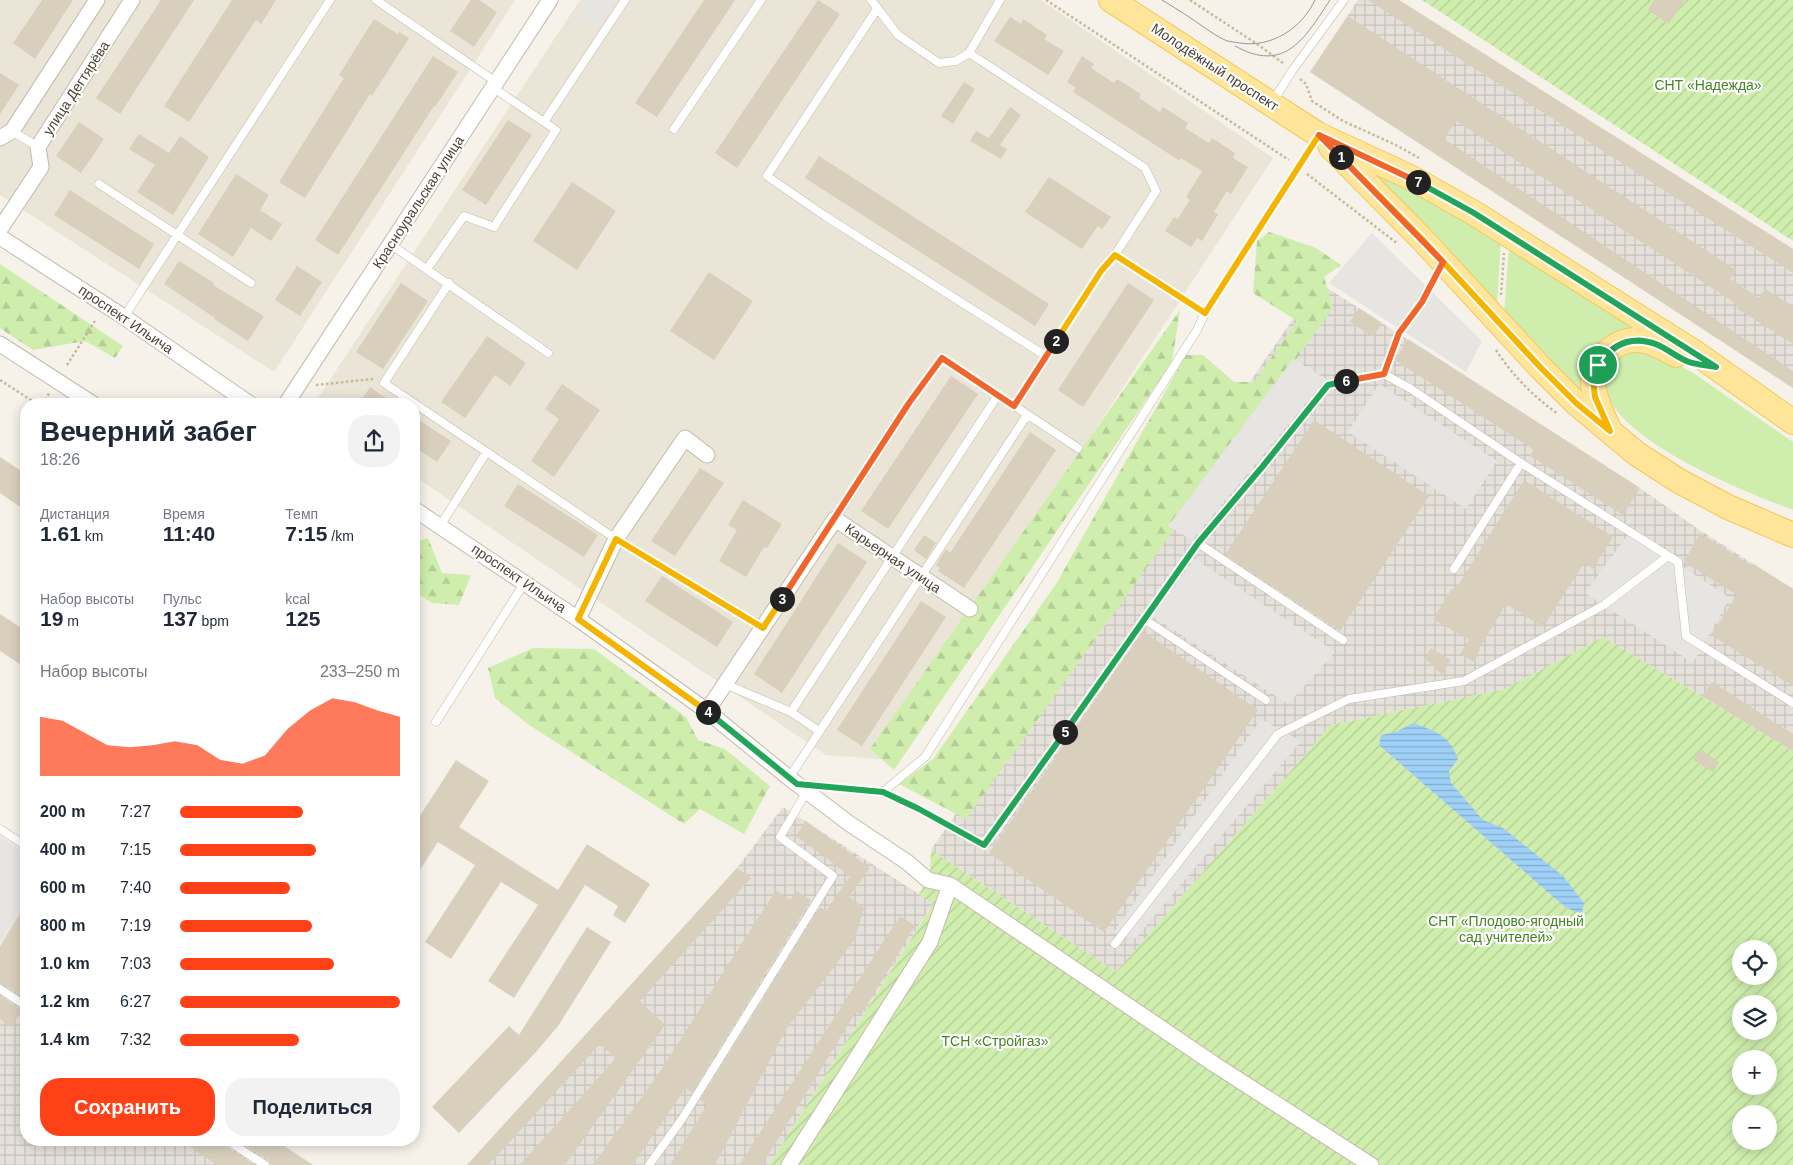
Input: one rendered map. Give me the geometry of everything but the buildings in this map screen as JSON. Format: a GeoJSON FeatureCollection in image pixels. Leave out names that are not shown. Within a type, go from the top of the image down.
{"type":"FeatureCollection","features":[{"type":"Feature","properties":{"kind":"main road","name":"Молодёжный проспект"},"geometry":{"type":"LineString","coordinates":[[1111,0],[1319,135],[1410,177],[1474,213],[1716,367],[1793,422]]}},
{"type":"Feature","properties":{"kind":"main road","name":"Молодёжный проспект"},"geometry":{"type":"LineString","coordinates":[[1319,135],[1443,262],[1576,403],[1637,454],[1679,481],[1728,507],[1793,535]]}},
{"type":"Feature","properties":{"kind":"main road"},"geometry":{"type":"LineString","coordinates":[[1610,431],[1595,397],[1593,380],[1598,365],[1606,353],[1620,344],[1636,340],[1657,345],[1690,362],[1716,367]]}},
{"type":"Feature","properties":{"kind":"street"},"geometry":{"type":"LineString","coordinates":[[6,134],[98,0]]}},
{"type":"Feature","properties":{"kind":"street","name":"улица Дегтярёва"},"geometry":{"type":"LineString","coordinates":[[0,228],[41,167],[38,147],[132,0]]}},
{"type":"Feature","properties":{"kind":"street","name":"Красноуральская улица"},"geometry":{"type":"LineString","coordinates":[[290,398],[550,0]]}},
{"type":"Feature","properties":{"kind":"street","name":"проспект Ильича"},"geometry":{"type":"LineString","coordinates":[[0,236],[124,317],[241,398]]}},
{"type":"Feature","properties":{"kind":"street"},"geometry":{"type":"LineString","coordinates":[[0,344],[84,398]]}},
{"type":"Feature","properties":{"kind":"street"},"geometry":{"type":"LineString","coordinates":[[578,619],[616,539],[685,438],[707,455]]}},
{"type":"Feature","properties":{"kind":"street","name":"проспект Ильича"},"geometry":{"type":"LineString","coordinates":[[420,513],[525,582],[706,711],[850,824],[907,862],[928,880],[950,885],[1214,1064],[1371,1165]]}},
{"type":"Feature","properties":{"kind":"street","name":"Карьерная улица"},"geometry":{"type":"LineString","coordinates":[[706,711],[726,684],[835,519],[970,609]]}},
{"type":"Feature","properties":{"kind":"street"},"geometry":{"type":"LineString","coordinates":[[789,1165],[930,942],[950,885]]}},
{"type":"Feature","properties":{"kind":"lane"},"geometry":{"type":"LineString","coordinates":[[124,317],[330,0]]}},
{"type":"Feature","properties":{"kind":"lane"},"geometry":{"type":"LineString","coordinates":[[376,0],[556,130],[494,227],[464,216],[427,269]]}},
{"type":"Feature","properties":{"kind":"lane"},"geometry":{"type":"LineString","coordinates":[[544,122],[625,0]]}},
{"type":"Feature","properties":{"kind":"lane"},"geometry":{"type":"LineString","coordinates":[[674,129],[761,0]]}},
{"type":"Feature","properties":{"kind":"lane"},"geometry":{"type":"LineString","coordinates":[[870,0],[898,35],[939,63],[956,61],[969,53],[1000,0]]}},
{"type":"Feature","properties":{"kind":"lane"},"geometry":{"type":"LineString","coordinates":[[1272,103],[1292,71],[1344,0]]}},
{"type":"Feature","properties":{"kind":"lane"},"geometry":{"type":"LineString","coordinates":[[877,9],[767,176],[825,216],[1046,356]]}},
{"type":"Feature","properties":{"kind":"lane"},"geometry":{"type":"LineString","coordinates":[[969,53],[1145,168],[1156,191],[1115,255],[1101,271],[1014,406]]}},
{"type":"Feature","properties":{"kind":"lane"},"geometry":{"type":"LineString","coordinates":[[6,134],[38,147]]}},
{"type":"Feature","properties":{"kind":"lane"},"geometry":{"type":"LineString","coordinates":[[883,792],[925,757],[1319,135]]}},
{"type":"Feature","properties":{"kind":"lane"},"geometry":{"type":"LineString","coordinates":[[99,184],[250,283]]}},
{"type":"Feature","properties":{"kind":"lane"},"geometry":{"type":"LineString","coordinates":[[390,244],[548,353]]}},
{"type":"Feature","properties":{"kind":"lane"},"geometry":{"type":"LineString","coordinates":[[1115,255],[1205,313]]}},
{"type":"Feature","properties":{"kind":"lane"},"geometry":{"type":"LineString","coordinates":[[1384,374],[1399,333],[1422,302],[1443,262]]}},
{"type":"Feature","properties":{"kind":"lane"},"geometry":{"type":"LineString","coordinates":[[406,398],[384,383],[448,283]]}},
{"type":"Feature","properties":{"kind":"lane"},"geometry":{"type":"LineString","coordinates":[[835,519],[909,403],[942,358],[1078,448]]}},
{"type":"Feature","properties":{"kind":"lane"},"geometry":{"type":"LineString","coordinates":[[798,784],[883,792],[919,809],[984,845],[1198,543],[1328,385],[1384,374],[1411,389],[1521,463],[1678,562],[1686,636],[1793,703]]}},
{"type":"Feature","properties":{"kind":"lane"},"geometry":{"type":"LineString","coordinates":[[791,712],[998,395]]}},
{"type":"Feature","properties":{"kind":"lane"},"geometry":{"type":"LineString","coordinates":[[420,408],[616,539],[763,628]]}},
{"type":"Feature","properties":{"kind":"lane"},"geometry":{"type":"LineString","coordinates":[[649,1165],[682,1119],[833,876],[780,837],[819,731],[1027,415]]}},
{"type":"Feature","properties":{"kind":"lane"},"geometry":{"type":"LineString","coordinates":[[440,526],[486,453]]}},
{"type":"Feature","properties":{"kind":"lane"},"geometry":{"type":"LineString","coordinates":[[1454,569],[1521,463]]}},
{"type":"Feature","properties":{"kind":"lane"},"geometry":{"type":"LineString","coordinates":[[1198,543],[1343,640]]}},
{"type":"Feature","properties":{"kind":"lane"},"geometry":{"type":"LineString","coordinates":[[1115,944],[1278,734],[1349,699],[1464,681],[1604,605],[1668,556]]}},
{"type":"Feature","properties":{"kind":"lane"},"geometry":{"type":"LineString","coordinates":[[436,722],[525,582]]}},
{"type":"Feature","properties":{"kind":"lane"},"geometry":{"type":"LineString","coordinates":[[1144,619],[1266,700]]}},
{"type":"Feature","properties":{"kind":"lane"},"geometry":{"type":"LineString","coordinates":[[726,684],[791,712],[819,731]]}},
{"type":"Feature","properties":{"kind":"lane"},"geometry":{"type":"LineString","coordinates":[[0,829],[20,842]]}},
{"type":"Feature","properties":{"kind":"lane"},"geometry":{"type":"LineString","coordinates":[[0,989],[20,1002]]}},
{"type":"Feature","properties":{"kind":"lane"},"geometry":{"type":"LineString","coordinates":[[236,1146],[265,1165]]}},
{"type":"Feature","properties":{"kind":"path"},"geometry":{"type":"LineString","coordinates":[[1046,0],[1298,167]]}},
{"type":"Feature","properties":{"kind":"path"},"geometry":{"type":"LineString","coordinates":[[1190,0],[1285,64]]}},
{"type":"Feature","properties":{"kind":"path"},"geometry":{"type":"LineString","coordinates":[[1501,300],[1505,244]]}},
{"type":"Feature","properties":{"kind":"path"},"geometry":{"type":"LineString","coordinates":[[67,365],[95,321]]}},
{"type":"Feature","properties":{"kind":"path"},"geometry":{"type":"LineString","coordinates":[[296,388],[378,379],[384,383]]}},
{"type":"Feature","properties":{"kind":"path"},"geometry":{"type":"LineString","coordinates":[[0,380],[28,398]]}},
{"type":"Feature","properties":{"kind":"path"},"geometry":{"type":"LineString","coordinates":[[46,398],[52,389]]}},
{"type":"Feature","properties":{"kind":"shaded area"},"geometry":{"type":"Polygon","coordinates":[[[0,0],[515,0],[274,372],[0,195],[0,0]]]}},
{"type":"Feature","properties":{"kind":"shaded area"},"geometry":{"type":"Polygon","coordinates":[[[580,0],[1041,0],[1273,158],[880,759],[826,755],[420,480],[420,398],[318,398],[580,0]]]}},
{"type":"Feature","properties":{"kind":"shaded area"},"geometry":{"type":"Polygon","coordinates":[[[588,0],[617,0],[599,28],[579,14],[588,0]]]}},
{"type":"Feature","properties":{"kind":"shaded area"},"geometry":{"type":"Polygon","coordinates":[[[1358,0],[1399,0],[1793,249],[1793,388],[1310,72],[1358,0]]]}},
{"type":"Feature","properties":{"kind":"shaded area"},"geometry":{"type":"Polygon","coordinates":[[[1372,233],[1482,341],[1466,372],[1329,283],[1372,233]]]}},
{"type":"Feature","properties":{"kind":"shaded area"},"geometry":{"type":"Polygon","coordinates":[[[1318,282],[1640,488],[1698,529],[1793,589],[1793,751],[1603,637],[1505,689],[1331,725],[1116,972],[931,850],[1318,282]]]}},
{"type":"Feature","properties":{"kind":"shaded area"},"geometry":{"type":"Polygon","coordinates":[[[1293,359],[1326,379],[1192,540],[1168,526],[1293,359]]]}},
{"type":"Feature","properties":{"kind":"shaded area"},"geometry":{"type":"Polygon","coordinates":[[[1379,384],[1497,461],[1466,509],[1348,432],[1379,384]]]}},
{"type":"Feature","properties":{"kind":"shaded area"},"geometry":{"type":"Polygon","coordinates":[[[1630,532],[1730,598],[1693,663],[1585,593],[1630,532]]]}},
{"type":"Feature","properties":{"kind":"shaded area"},"geometry":{"type":"Polygon","coordinates":[[[1195,559],[1335,652],[1288,704],[1152,616],[1195,559]]]}},
{"type":"Feature","properties":{"kind":"shaded area"},"geometry":{"type":"Polygon","coordinates":[[[1261,719],[1301,741],[1136,938],[1113,933],[1261,719]]]}},
{"type":"Feature","properties":{"kind":"shaded area"},"geometry":{"type":"Polygon","coordinates":[[[783,807],[933,903],[769,1165],[467,1165],[737,868],[783,807]]]}},
{"type":"Feature","properties":{"kind":"shaded area"},"geometry":{"type":"Polygon","coordinates":[[[0,836],[20,849],[20,912],[0,944],[0,836]]]}},
{"type":"Feature","properties":{"kind":"shaded area"},"geometry":{"type":"Polygon","coordinates":[[[0,957],[20,970],[20,1146],[284,1146],[313,1165],[0,1165],[0,957]]]}},
{"type":"Feature","properties":{"kind":"green space","name":"СНТ «Надежда»"},"geometry":{"type":"Polygon","coordinates":[[[1422,0],[1793,0],[1793,241],[1422,0]]]}},
{"type":"Feature","properties":{"kind":"green space"},"geometry":{"type":"Polygon","coordinates":[[[1345,152],[1501,242],[1497,305],[1443,243],[1394,195],[1345,152]]]}},
{"type":"Feature","properties":{"kind":"green space"},"geometry":{"type":"Polygon","coordinates":[[[1269,232],[1316,248],[1341,265],[1324,277],[1333,308],[966,819],[899,784],[933,759],[1056,584],[1186,355],[1203,355],[1234,382],[1254,382],[1297,321],[1253,293],[1257,241],[1269,232]]]}},
{"type":"Feature","properties":{"kind":"green space"},"geometry":{"type":"Polygon","coordinates":[[[1509,247],[1635,328],[1612,335],[1593,349],[1588,356],[1584,368],[1584,396],[1504,313],[1509,247]]]}},
{"type":"Feature","properties":{"kind":"green space"},"geometry":{"type":"Polygon","coordinates":[[[0,264],[123,346],[115,358],[85,341],[33,350],[0,328],[0,264]]]}},
{"type":"Feature","properties":{"kind":"green space"},"geometry":{"type":"Polygon","coordinates":[[[1180,310],[1172,362],[894,770],[870,749],[1180,310]]]}},
{"type":"Feature","properties":{"kind":"green space"},"geometry":{"type":"Polygon","coordinates":[[[1639,352],[1660,356],[1692,372],[1793,442],[1793,510],[1712,476],[1680,459],[1650,440],[1625,420],[1609,399],[1605,377],[1606,372],[1616,360],[1626,354],[1639,352]]]}},
{"type":"Feature","properties":{"kind":"green space"},"geometry":{"type":"Polygon","coordinates":[[[428,538],[442,573],[471,575],[459,605],[432,603],[420,595],[420,541],[428,538]]]}},
{"type":"Feature","properties":{"kind":"green space","name":"СНТ «Плодово-ягодный сад учителей»"},"geometry":{"type":"Polygon","coordinates":[[[1603,637],[1793,751],[1793,1165],[769,1165],[933,904],[919,894],[930,876],[931,850],[1116,972],[1331,725],[1505,689],[1603,637]]]}},
{"type":"Feature","properties":{"kind":"green space"},"geometry":{"type":"Polygon","coordinates":[[[533,648],[594,649],[686,717],[698,740],[725,749],[770,786],[744,834],[700,809],[684,824],[529,725],[495,698],[488,668],[533,648]]]}},
{"type":"Feature","properties":{"kind":"water"},"geometry":{"type":"Polygon","coordinates":[[[1413,723],[1441,735],[1451,744],[1458,759],[1449,771],[1451,783],[1483,820],[1503,828],[1563,876],[1584,903],[1582,912],[1576,912],[1565,907],[1379,745],[1381,735],[1396,732],[1413,723]]]}},
{"type":"Feature","properties":{"kind":"tram line"},"geometry":{"type":"LineString","coordinates":[[1162,0],[1222,39],[1230,42],[1252,44],[1274,39],[1285,34],[1302,19],[1315,0]]}},
{"type":"Feature","properties":{"kind":"tram line"},"geometry":{"type":"LineString","coordinates":[[1235,46],[1252,54],[1267,56],[1280,54],[1292,48],[1302,39],[1330,0]]}},
{"type":"Feature","properties":{"kind":"route"},"geometry":{"type":"LineString","coordinates":[[1598,365],[1593,380],[1595,397],[1610,431],[1576,403],[1541,368],[1421,238],[1319,135],[1205,313],[1115,255],[1101,271],[1014,406],[942,358],[909,403],[763,628],[616,539],[578,619],[706,711],[797,784],[883,792],[919,809],[984,845],[1198,543],[1328,385],[1384,374],[1399,333],[1422,302],[1443,262],[1319,135],[1410,177],[1474,213],[1716,367],[1690,362],[1657,345],[1636,340],[1620,344],[1606,353],[1598,365]]}},
{"type":"Feature","properties":{"kind":"park label","name":"ТСН «Стройгаз»"},"geometry":{"type":"Point","coordinates":[995,1041]}}]}
